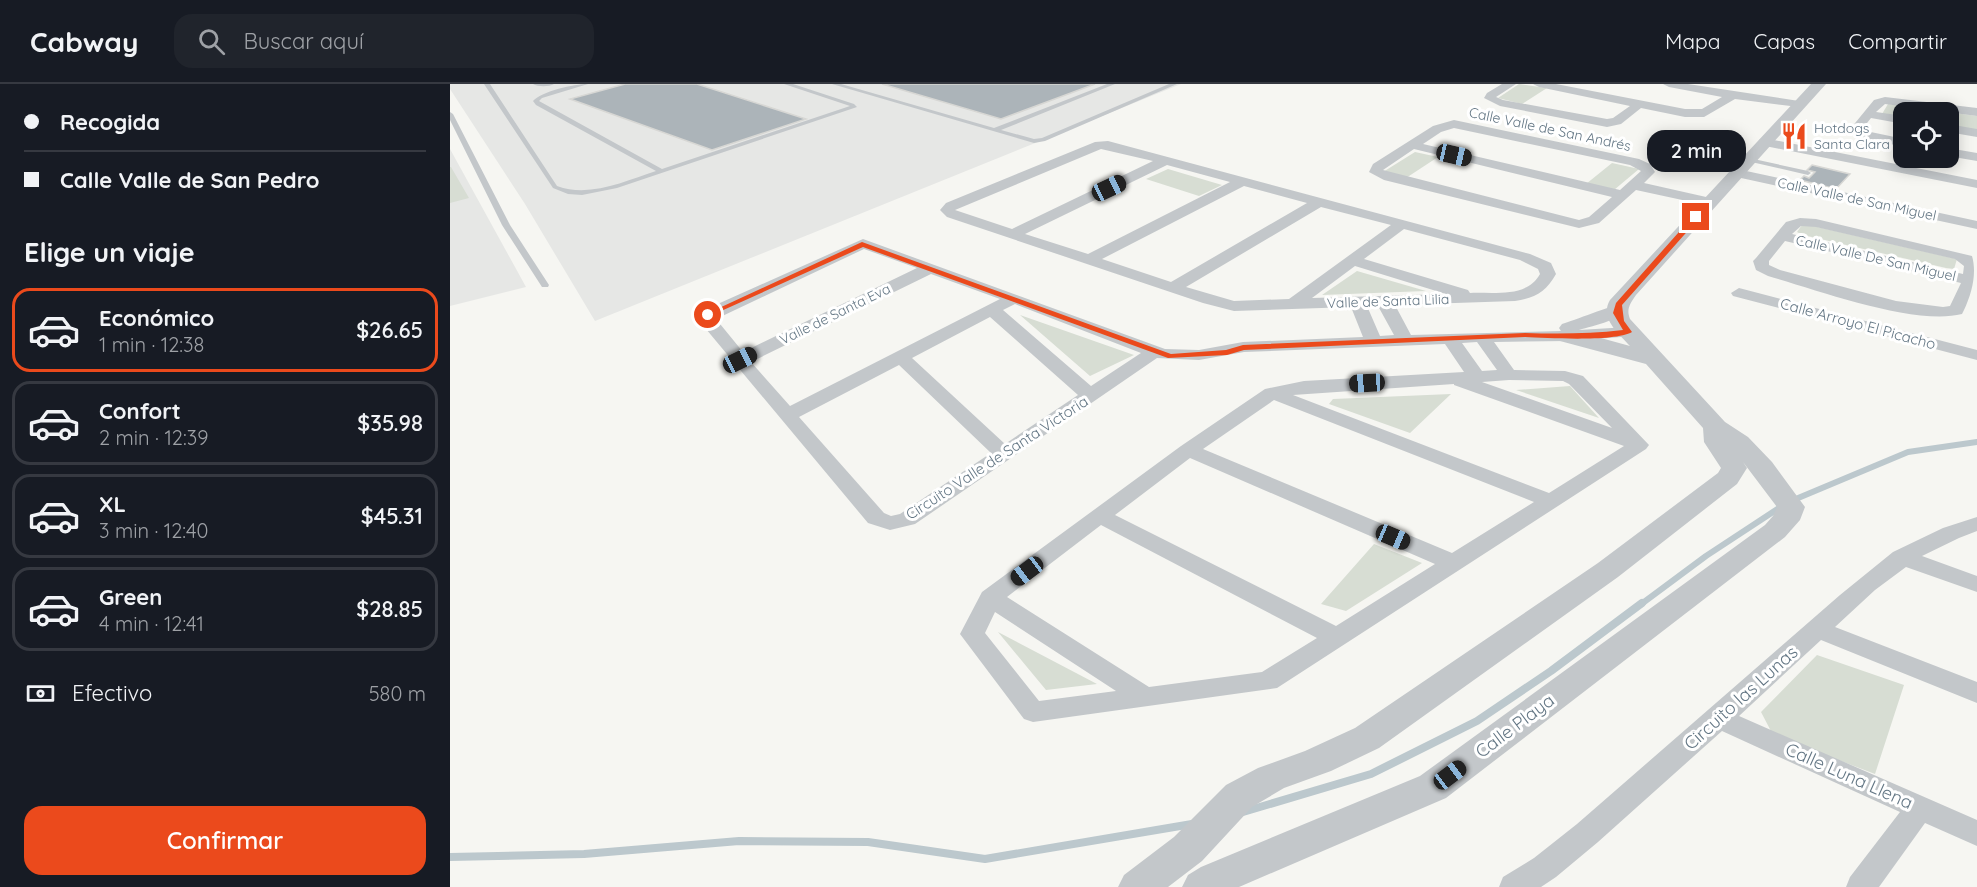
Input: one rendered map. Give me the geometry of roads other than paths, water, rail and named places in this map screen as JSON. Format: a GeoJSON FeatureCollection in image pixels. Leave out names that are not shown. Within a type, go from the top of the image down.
{"type":"FeatureCollection","features":[{"type":"Feature","properties":{"kind":"street"},"geometry":{"type":"LineString","coordinates":[[1510,84],[1491,95],[1490,98],[1500,103],[1600,123],[1617,121],[1639,104]]}},
{"type":"Feature","properties":{"kind":"street"},"geometry":{"type":"LineString","coordinates":[[1539,84],[1685,113],[1704,114],[1742,89],[1802,101]]}},
{"type":"Feature","properties":{"kind":"street"},"geometry":{"type":"LineString","coordinates":[[1669,84],[1730,95]]}},
{"type":"Feature","properties":{"kind":"street"},"geometry":{"type":"LineString","coordinates":[[1138,887],[1188,849],[1239,796],[1271,778],[1318,761],[1367,738],[1608,570],[1728,478],[1734,468],[1717,442],[1716,427],[1658,360],[1628,332],[1620,321],[1618,305],[1819,84]]}},
{"type":"Feature","properties":{"kind":"street"},"geometry":{"type":"LineString","coordinates":[[1893,140],[1858,132],[1857,128],[1878,102],[1885,100],[1977,112]]}},
{"type":"Feature","properties":{"kind":"street"},"geometry":{"type":"LineString","coordinates":[[1869,114],[1893,118]]}},
{"type":"Feature","properties":{"kind":"street","name":"Calle Valle de San Andrés"},"geometry":{"type":"LineString","coordinates":[[1461,124],[1634,162],[1647,169],[1648,172],[1638,182],[1594,220],[1579,224],[1376,172],[1378,167],[1443,126],[1461,124]]}},
{"type":"Feature","properties":{"kind":"street"},"geometry":{"type":"LineString","coordinates":[[1959,130],[1977,133]]}},
{"type":"Feature","properties":{"kind":"street"},"geometry":{"type":"LineString","coordinates":[[1764,142],[1977,184]]}},
{"type":"Feature","properties":{"kind":"street","name":"Valle de Santa Lilia"},"geometry":{"type":"LineString","coordinates":[[1099,145],[1108,145],[1242,181],[1538,261],[1548,269],[1542,287],[1528,294],[1476,298],[1234,306],[1089,260],[947,210],[951,206],[1099,145]]}},
{"type":"Feature","properties":{"kind":"street"},"geometry":{"type":"LineString","coordinates":[[1412,145],[1623,195]]}},
{"type":"Feature","properties":{"kind":"street"},"geometry":{"type":"LineString","coordinates":[[1959,154],[1977,157]]}},
{"type":"Feature","properties":{"kind":"street"},"geometry":{"type":"LineString","coordinates":[[1013,234],[1166,160]]}},
{"type":"Feature","properties":{"kind":"street","name":"Calle Valle de San Miguel"},"geometry":{"type":"LineString","coordinates":[[1743,167],[1883,205],[1977,225]]}},
{"type":"Feature","properties":{"kind":"street"},"geometry":{"type":"LineString","coordinates":[[1089,260],[1242,181]]}},
{"type":"Feature","properties":{"kind":"street"},"geometry":{"type":"LineString","coordinates":[[1638,182],[1713,199]]}},
{"type":"Feature","properties":{"kind":"street"},"geometry":{"type":"LineString","coordinates":[[1173,288],[1319,202]]}},
{"type":"Feature","properties":{"kind":"street"},"geometry":{"type":"LineString","coordinates":[[1867,234],[1883,205]]}},
{"type":"Feature","properties":{"kind":"street"},"geometry":{"type":"LineString","coordinates":[[1887,239],[1904,210]]}},
{"type":"Feature","properties":{"kind":"street"},"geometry":{"type":"LineString","coordinates":[[1800,222],[1867,234],[1967,259],[1972,266],[1970,280],[1956,310],[1936,313],[1915,309],[1764,269],[1761,261],[1791,225],[1800,222]]}},
{"type":"Feature","properties":{"kind":"street"},"geometry":{"type":"LineString","coordinates":[[1292,305],[1402,224]]}},
{"type":"Feature","properties":{"kind":"street","name":"Calle Valle De San Miguel"},"geometry":{"type":"LineString","coordinates":[[1782,236],[1970,280]]}},
{"type":"Feature","properties":{"kind":"street","name":"Circuito Valle de Santa Victoria"},"geometry":{"type":"LineString","coordinates":[[1148,350],[1091,396],[907,519],[890,523],[876,518],[707,319],[714,310],[862,244],[1014,298],[1148,350],[1171,356],[1227,352],[1243,347],[1628,332]]}},
{"type":"Feature","properties":{"kind":"street"},"geometry":{"type":"LineString","coordinates":[[1354,261],[1476,298]]}},
{"type":"Feature","properties":{"kind":"street","name":"Valle de Santa Eva"},"geometry":{"type":"LineString","coordinates":[[740,360],[930,268]]}},
{"type":"Feature","properties":{"kind":"street","name":"Calle Arroyo El Picacho"},"geometry":{"type":"LineString","coordinates":[[1739,292],[1977,355]]}},
{"type":"Feature","properties":{"kind":"street"},"geometry":{"type":"LineString","coordinates":[[788,415],[1014,298]]}},
{"type":"Feature","properties":{"kind":"street"},"geometry":{"type":"LineString","coordinates":[[1384,301],[1406,340]]}},
{"type":"Feature","properties":{"kind":"street"},"geometry":{"type":"LineString","coordinates":[[1357,302],[1374,342]]}},
{"type":"Feature","properties":{"kind":"street"},"geometry":{"type":"LineString","coordinates":[[1525,335],[1578,326],[1618,309]]}},
{"type":"Feature","properties":{"kind":"street"},"geometry":{"type":"LineString","coordinates":[[992,310],[1091,396]]}},
{"type":"Feature","properties":{"kind":"street"},"geometry":{"type":"LineString","coordinates":[[1568,336],[1658,360]]}},
{"type":"Feature","properties":{"kind":"street"},"geometry":{"type":"LineString","coordinates":[[1482,337],[1509,375]]}},
{"type":"Feature","properties":{"kind":"street"},"geometry":{"type":"LineString","coordinates":[[1450,338],[1476,376]]}},
{"type":"Feature","properties":{"kind":"street"},"geometry":{"type":"LineString","coordinates":[[902,358],[1004,454]]}},
{"type":"Feature","properties":{"kind":"street"},"geometry":{"type":"LineString","coordinates":[[1476,376],[1564,376],[1576,380],[1639,445],[1268,681],[1034,712],[972,634],[990,598],[1188,450],[1272,393],[1304,387],[1476,376]]}},
{"type":"Feature","properties":{"kind":"street"},"geometry":{"type":"LineString","coordinates":[[1452,378],[1639,445]]}},
{"type":"Feature","properties":{"kind":"street"},"geometry":{"type":"LineString","coordinates":[[1272,393],[1551,501]]}},
{"type":"Feature","properties":{"kind":"street","name":"Calle Playa"},"geometry":{"type":"LineString","coordinates":[[1202,887],[1215,879],[1433,788],[1775,531],[1786,520],[1783,494],[1739,442],[1716,427]]}},
{"type":"Feature","properties":{"kind":"street"},"geometry":{"type":"LineString","coordinates":[[1188,450],[1454,563]]}},
{"type":"Feature","properties":{"kind":"street"},"geometry":{"type":"LineString","coordinates":[[1100,516],[1338,637]]}},
{"type":"Feature","properties":{"kind":"street","name":"Circuito las Lunas"},"geometry":{"type":"LineString","coordinates":[[1515,887],[1564,854],[1720,719],[1817,629],[1901,557],[1938,536],[1977,524]]}},
{"type":"Feature","properties":{"kind":"street"},"geometry":{"type":"LineString","coordinates":[[1901,557],[1977,584]]}},
{"type":"Feature","properties":{"kind":"street"},"geometry":{"type":"LineString","coordinates":[[990,598],[1144,698]]}},
{"type":"Feature","properties":{"kind":"street"},"geometry":{"type":"LineString","coordinates":[[1817,629],[1977,693]]}},
{"type":"Feature","properties":{"kind":"street","name":"Calle Luna Llena"},"geometry":{"type":"LineString","coordinates":[[1720,719],[1977,833]]}},
{"type":"Feature","properties":{"kind":"street"},"geometry":{"type":"LineString","coordinates":[[1861,887],[1920,808]]}},
{"type":"Feature","properties":{"kind":"lane"},"geometry":{"type":"LineString","coordinates":[[488,84],[560,191],[596,191],[663,172],[854,107],[787,84]]}},
{"type":"Feature","properties":{"kind":"lane"},"geometry":{"type":"LineString","coordinates":[[536,84],[551,84]]}},
{"type":"Feature","properties":{"kind":"lane"},"geometry":{"type":"LineString","coordinates":[[585,84],[540,97],[536,101],[663,172]]}},
{"type":"Feature","properties":{"kind":"lane"},"geometry":{"type":"LineString","coordinates":[[835,84],[1029,140],[1043,140],[1174,84]]}},
{"type":"Feature","properties":{"kind":"lane"},"geometry":{"type":"LineString","coordinates":[[994,130],[1112,84]]}},
{"type":"Feature","properties":{"kind":"lane"},"geometry":{"type":"LineString","coordinates":[[450,114],[506,225],[545,285]]}},
{"type":"Feature","properties":{"kind":"lane"},"geometry":{"type":"LineString","coordinates":[[1743,167],[1808,173]]}},
{"type":"Feature","properties":{"kind":"waterway"},"geometry":{"type":"LineString","coordinates":[[1791,501],[1908,452],[1977,442]]}},
{"type":"Feature","properties":{"kind":"waterway"},"geometry":{"type":"LineString","coordinates":[[1640,605],[1706,556],[1782,506]]}},
{"type":"Feature","properties":{"kind":"waterway"},"geometry":{"type":"LineString","coordinates":[[1243,812],[1371,774],[1477,721],[1551,671],[1642,603]]}},
{"type":"Feature","properties":{"kind":"waterway"},"geometry":{"type":"LineString","coordinates":[[450,857],[584,854],[739,841],[868,842],[985,859],[1192,824]]}},
{"type":"Feature","properties":{"kind":"place","name":"Hotdogs Santa Clara"},"geometry":{"type":"Point","coordinates":[1794,136]}}]}
